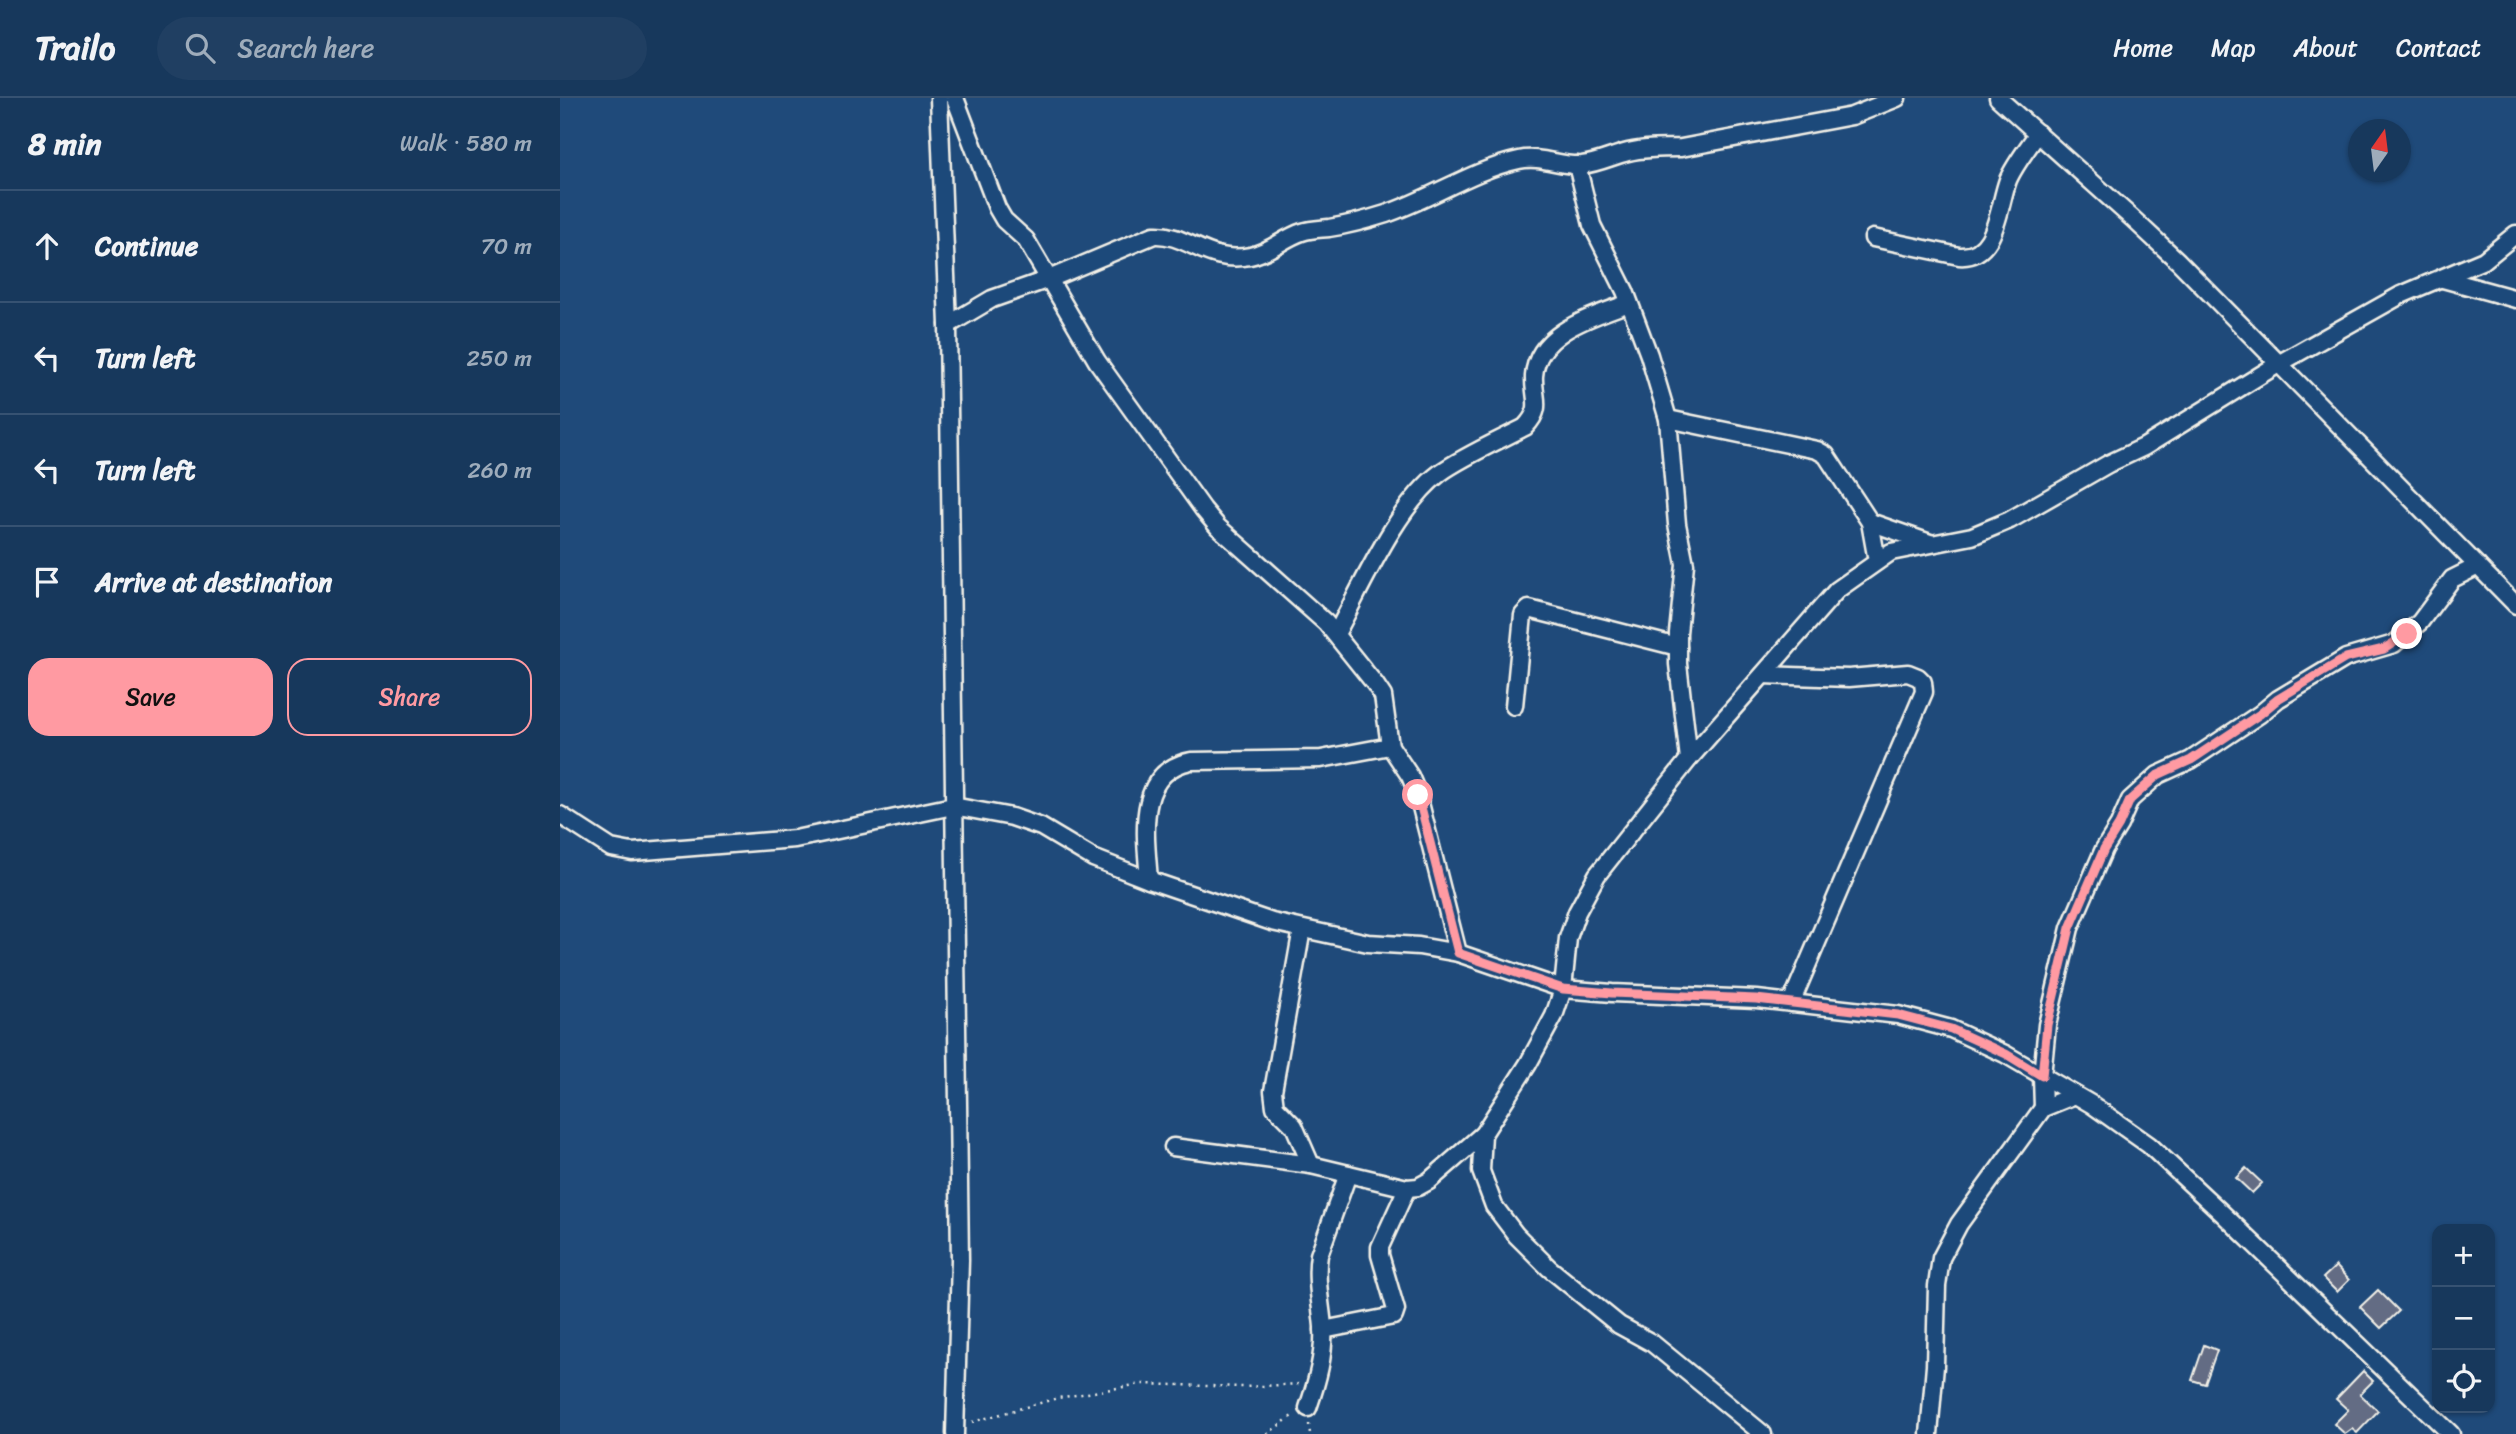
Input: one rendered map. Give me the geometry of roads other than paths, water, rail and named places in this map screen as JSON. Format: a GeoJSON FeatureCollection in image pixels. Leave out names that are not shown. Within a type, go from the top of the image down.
{"type":"FeatureCollection","features":[{"type":"Feature","properties":{"kind":"street"},"geometry":{"type":"LineString","coordinates":[[939,98],[948,325],[960,1260],[955,1430]]}},
{"type":"Feature","properties":{"kind":"street"},"geometry":{"type":"LineString","coordinates":[[955,98],[997,208],[1004,220],[1026,240],[1097,361],[1218,527],[1326,623],[1383,696],[1390,746],[1418,795],[1458,953]]}},
{"type":"Feature","properties":{"kind":"street"},"geometry":{"type":"LineString","coordinates":[[948,325],[992,299],[1049,279],[1154,234],[1170,235],[1204,252],[1230,258],[1247,257],[1262,254],[1304,231],[1330,228],[1388,213],[1517,160],[1541,159],[1577,165],[1601,162],[1628,152],[1681,148],[1852,116],[1897,98]]}},
{"type":"Feature","properties":{"kind":"street"},"geometry":{"type":"LineString","coordinates":[[1998,98],[2133,218],[2280,363],[2516,605]]}},
{"type":"Feature","properties":{"kind":"street"},"geometry":{"type":"LineString","coordinates":[[1873,238],[1959,256],[1970,256],[1979,252],[1993,234],[2009,178],[2038,133]]}},
{"type":"Feature","properties":{"kind":"street"},"geometry":{"type":"LineString","coordinates":[[1577,165],[1592,225],[1629,303],[1649,355],[1668,419],[1677,524],[1685,564],[1678,647],[1689,760]]}},
{"type":"Feature","properties":{"kind":"street"},"geometry":{"type":"LineString","coordinates":[[1173,1147],[1311,1165],[1407,1188],[1418,1187],[1429,1181],[1483,1134],[1533,1055],[1554,1016],[1563,989],[1568,939],[1577,912],[1597,875],[1689,760],[1838,590],[1891,552],[1972,536],[2010,520],[2108,464],[2144,447],[2280,363],[2401,295],[2484,260],[2516,234]]}},
{"type":"Feature","properties":{"kind":"street"},"geometry":{"type":"LineString","coordinates":[[2443,279],[2516,299]]}},
{"type":"Feature","properties":{"kind":"street"},"geometry":{"type":"LineString","coordinates":[[1336,634],[1398,521],[1412,501],[1440,473],[1525,427],[1533,419],[1538,407],[1535,368],[1541,354],[1555,338],[1575,324],[1629,303]]}},
{"type":"Feature","properties":{"kind":"street"},"geometry":{"type":"LineString","coordinates":[[1668,419],[1817,450],[1826,455],[1870,522],[1877,561]]}},
{"type":"Feature","properties":{"kind":"street"},"geometry":{"type":"LineString","coordinates":[[1870,522],[1930,543]]}},
{"type":"Feature","properties":{"kind":"street"},"geometry":{"type":"LineString","coordinates":[[2043,1108],[2042,1076],[2047,1025],[2070,928],[2098,860],[2130,800],[2158,775],[2191,760],[2278,699],[2346,658],[2394,645],[2420,622],[2452,579],[2477,566]]}},
{"type":"Feature","properties":{"kind":"street"},"geometry":{"type":"LineString","coordinates":[[1514,706],[1523,615],[1529,609],[1678,647]]}},
{"type":"Feature","properties":{"kind":"street"},"geometry":{"type":"LineString","coordinates":[[1763,675],[1849,678],[1908,673],[1923,682],[1924,692],[1791,1003]]}},
{"type":"Feature","properties":{"kind":"street"},"geometry":{"type":"LineString","coordinates":[[1149,880],[1145,816],[1148,802],[1155,785],[1181,763],[1321,759],[1390,746]]}},
{"type":"Feature","properties":{"kind":"street"},"geometry":{"type":"LineString","coordinates":[[560,815],[611,848],[632,852],[795,839],[953,806],[1012,817],[1041,827],[1094,858],[1272,922],[1368,943],[1419,946],[1458,953],[1563,989],[1791,1003],[1898,1015],[1951,1029],[2006,1054],[2075,1095],[2148,1145],[2451,1434]]}},
{"type":"Feature","properties":{"kind":"street"},"geometry":{"type":"LineString","coordinates":[[1302,929],[1273,1091],[1275,1107],[1294,1126],[1311,1165]]}},
{"type":"Feature","properties":{"kind":"street"},"geometry":{"type":"LineString","coordinates":[[1929,1434],[1941,1258],[1972,1204],[2043,1108],[2075,1095]]}},
{"type":"Feature","properties":{"kind":"street"},"geometry":{"type":"LineString","coordinates":[[1483,1134],[1481,1171],[1494,1206],[1505,1221],[1549,1268],[1619,1325],[1652,1343],[1763,1434]]}},
{"type":"Feature","properties":{"kind":"street"},"geometry":{"type":"LineString","coordinates":[[1448,1165],[1481,1171]]}},
{"type":"Feature","properties":{"kind":"street"},"geometry":{"type":"LineString","coordinates":[[1308,1408],[1321,1358],[1323,1330],[1317,1268],[1319,1255],[1348,1174]]}},
{"type":"Feature","properties":{"kind":"street"},"geometry":{"type":"LineString","coordinates":[[1323,1330],[1394,1316],[1396,1310],[1380,1247],[1407,1188]]}}]}
